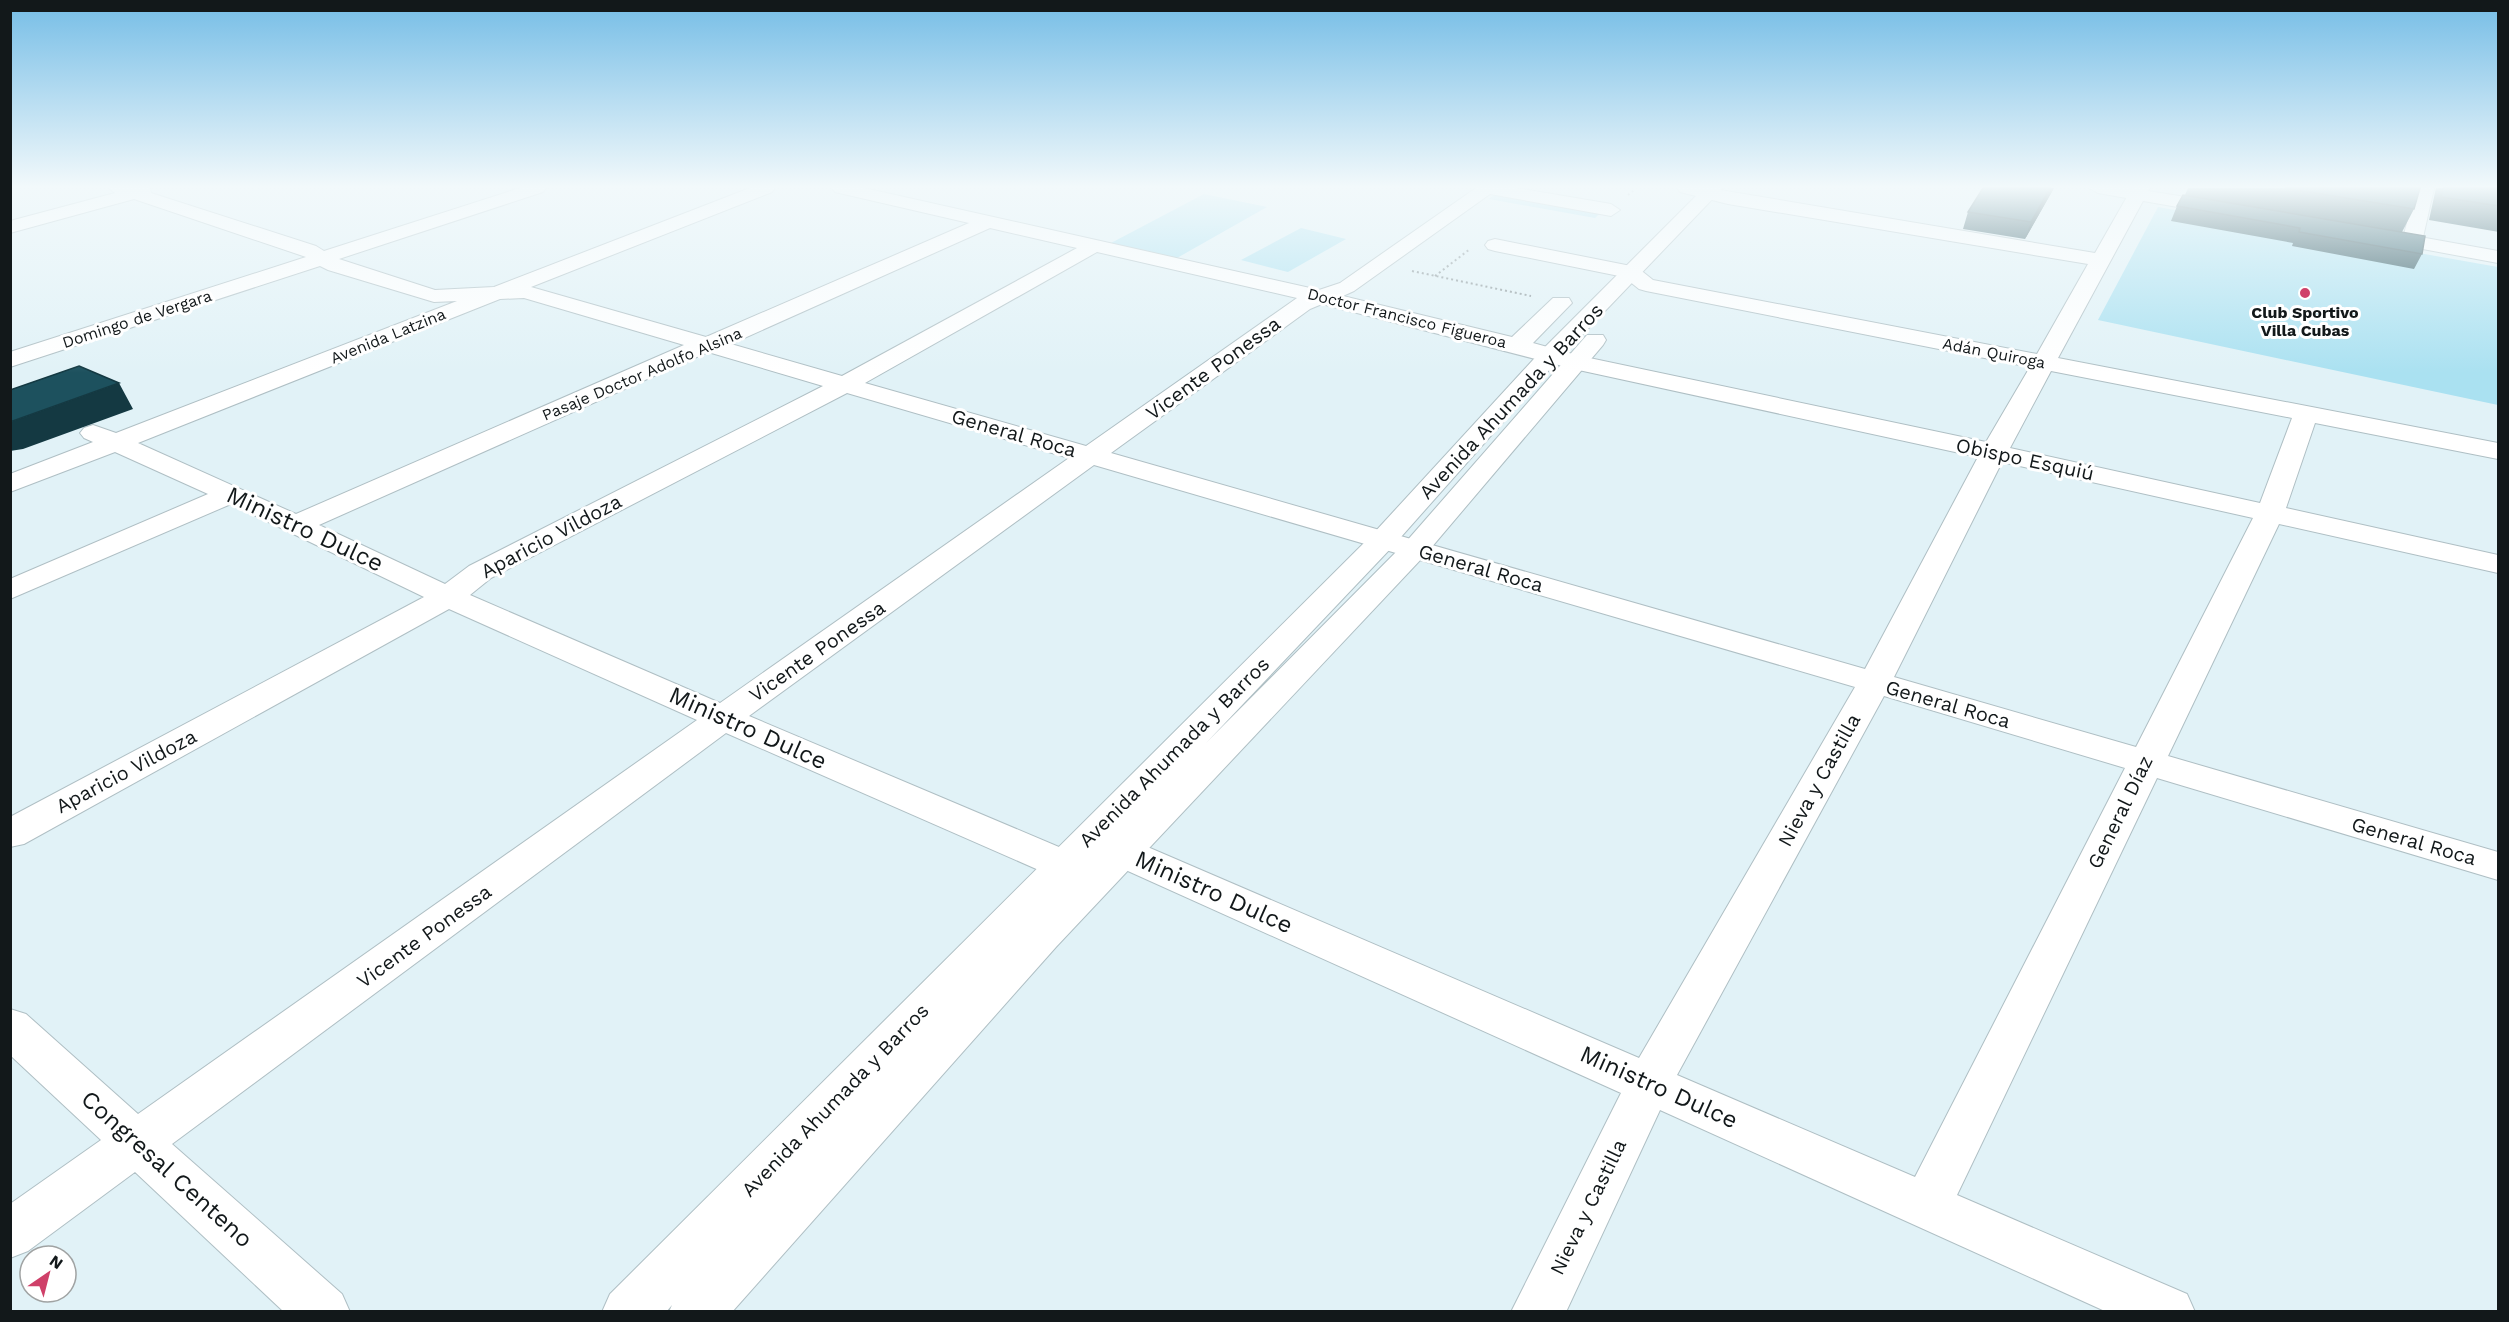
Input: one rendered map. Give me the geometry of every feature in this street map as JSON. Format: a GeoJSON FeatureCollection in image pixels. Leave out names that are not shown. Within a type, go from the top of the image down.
{"type":"FeatureCollection","features":[{"type":"Feature","properties":{"kind":"street","name":"General Roca"},"geometry":{"type":"LineString","coordinates":[[308,250],[335,266],[434,296],[525,292],[710,344],[1875,682],[2499,866]]}},
{"type":"Feature","properties":{"kind":"street","name":"Domingo de Vergara"},"geometry":{"type":"LineString","coordinates":[[10,360],[349,250]]}},
{"type":"Feature","properties":{"kind":"street","name":"Avenida Latzina"},"geometry":{"type":"LineString","coordinates":[[10,484],[105,438],[573,250]]}},
{"type":"Feature","properties":{"kind":"street","name":"Avenida Latzina"},"geometry":{"type":"LineString","coordinates":[[10,465],[105,438],[501,292],[609,250]]}},
{"type":"Feature","properties":{"kind":"street","name":"Pasaje Doctor Adolfo Alsina"},"geometry":{"type":"LineString","coordinates":[[295,525],[686,352],[732,336],[925,250]]}},
{"type":"Feature","properties":{"kind":"street","name":"Aparicio Vildoza"},"geometry":{"type":"LineString","coordinates":[[10,834],[448,597],[480,572],[845,384],[1088,250]]}},
{"type":"Feature","properties":{"kind":"street","name":"Doctor Francisco Figueroa"},"geometry":{"type":"LineString","coordinates":[[1116,250],[1320,297],[1547,354]]}},
{"type":"Feature","properties":{"kind":"street","name":"Vicente Ponessa"},"geometry":{"type":"LineString","coordinates":[[10,1234],[724,717],[1302,304],[1347,286],[1399,250]]}},
{"type":"Feature","properties":{"kind":"street","name":"Adán Quiroga"},"geometry":{"type":"LineString","coordinates":[[1511,250],[1639,279],[2043,363],[2499,452]]}},
{"type":"Feature","properties":{"kind":"street","name":"Avenida Ahumada y Barros"},"geometry":{"type":"LineString","coordinates":[[696,1311],[1033,944],[1122,852],[1399,545],[1547,354],[1639,279],[1667,250]]}},
{"type":"Feature","properties":{"kind":"street"},"geometry":{"type":"LineString","coordinates":[[2045,250],[2101,260]]}},
{"type":"Feature","properties":{"kind":"street","name":"Nieva y Castilla"},"geometry":{"type":"LineString","coordinates":[[1538,1311],[1649,1083],[1875,682],[1994,452],[2107,250]]}},
{"type":"Feature","properties":{"kind":"street"},"geometry":{"type":"LineString","coordinates":[[2457,250],[2499,257]]}},
{"type":"Feature","properties":{"kind":"street"},"geometry":{"type":"LineString","coordinates":[[1547,354],[1561,303]]}},
{"type":"Feature","properties":{"kind":"street","name":"Obispo Esquiú"},"geometry":{"type":"LineString","coordinates":[[1547,354],[2499,564]]}},
{"type":"Feature","properties":{"kind":"street","name":"General Díaz"},"geometry":{"type":"LineString","coordinates":[[1926,1206],[2270,513],[2306,414]]}},
{"type":"Feature","properties":{"kind":"street","name":"Ministro Dulce"},"geometry":{"type":"LineString","coordinates":[[105,438],[231,494],[448,597],[1064,865],[1122,852],[1926,1206],[2137,1305]]}},
{"type":"Feature","properties":{"kind":"street"},"geometry":{"type":"LineString","coordinates":[[10,590],[231,494]]}},
{"type":"Feature","properties":{"kind":"street","name":"Avenida Ahumada y Barros"},"geometry":{"type":"LineString","coordinates":[[629,1311],[1064,865],[1399,545]]}},
{"type":"Feature","properties":{"kind":"street","name":"Congresal Centeno"},"geometry":{"type":"LineString","coordinates":[[10,1027],[323,1311]]}},
{"type":"Feature","properties":{"kind":"path"},"geometry":{"type":"LineString","coordinates":[[1435,276],[1477,250]]}},
{"type":"Feature","properties":{"kind":"path"},"geometry":{"type":"LineString","coordinates":[[1379,264],[1561,303]]}},
{"type":"Feature","properties":{"kind":"shaded area"},"geometry":{"type":"Polygon","coordinates":[[[1140,250],[1192,250],[1177,258],[1140,250]]]}},
{"type":"Feature","properties":{"kind":"shaded area"},"geometry":{"type":"Polygon","coordinates":[[[1260,250],[1327,250],[1288,272],[1241,260],[1260,250]]]}},
{"type":"Feature","properties":{"kind":"shaded area","name":"Club Sportivo Villa Cubas"},"geometry":{"type":"Polygon","coordinates":[[[2135,250],[2400,250],[2498,267],[2498,405],[2098,320],[2135,250]]]}},
{"type":"Feature","properties":{"kind":"building"},"geometry":{"type":"Polygon","coordinates":[[[2398,250],[2423,250],[2422,254],[2398,250]]]}},
{"type":"Feature","properties":{"kind":"building"},"geometry":{"type":"Polygon","coordinates":[[[79,366],[119,383],[10,422],[10,390],[79,366]]]}},
{"type":"Feature","properties":{"kind":"place","name":"Club Sportivo Villa Cubas"},"geometry":{"type":"Point","coordinates":[2305,293]}}]}
